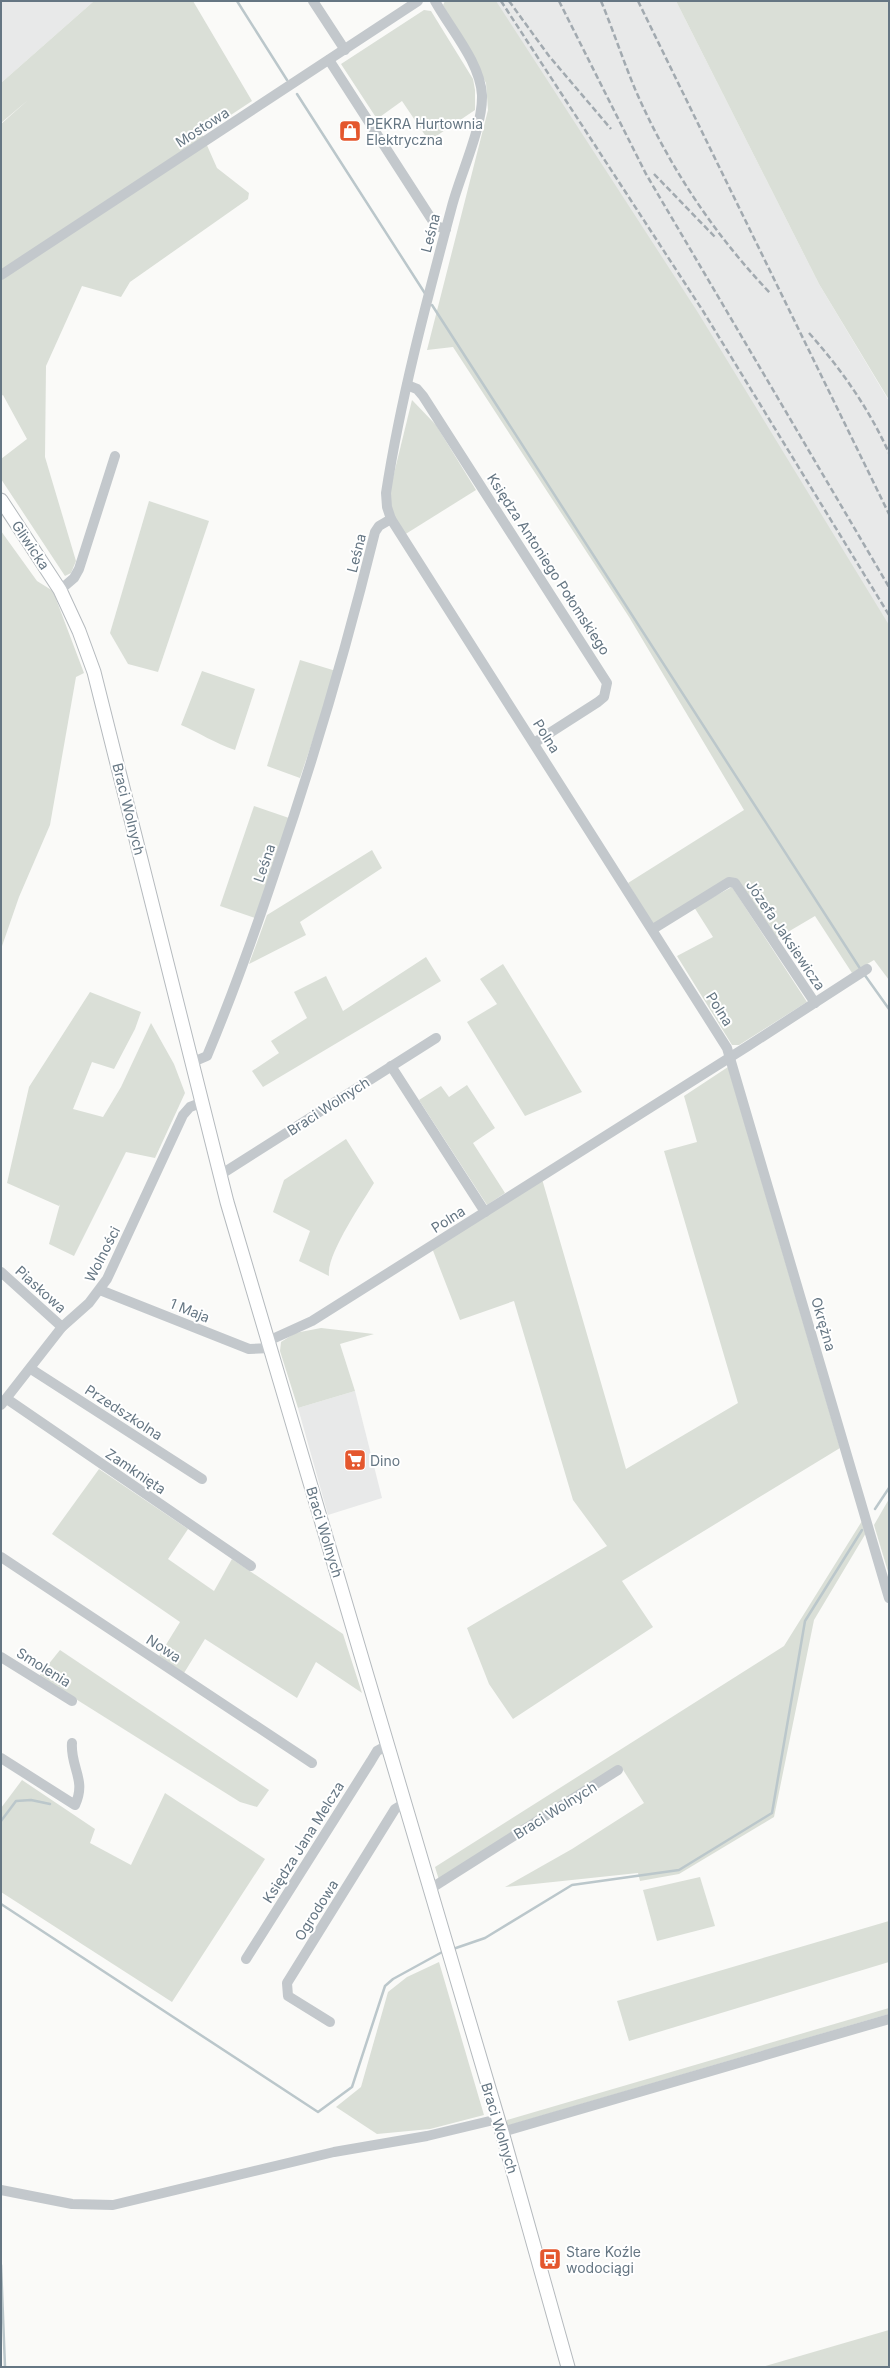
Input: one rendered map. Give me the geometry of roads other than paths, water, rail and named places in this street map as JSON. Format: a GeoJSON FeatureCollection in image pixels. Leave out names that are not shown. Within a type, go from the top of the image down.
{"type":"FeatureCollection","features":[{"type":"Feature","properties":{"kind":"main road","name":"Gliwicka"},"geometry":{"type":"LineString","coordinates":[[1,500],[60,590]]}},
{"type":"Feature","properties":{"kind":"main road","name":"Braci Wolnych"},"geometry":{"type":"LineString","coordinates":[[60,590],[79,631],[98,684],[220,1175],[502,2132],[568,2367]]}},
{"type":"Feature","properties":{"kind":"street"},"geometry":{"type":"LineString","coordinates":[[313,1],[345,50]]}},
{"type":"Feature","properties":{"kind":"street","name":"Mostowa"},"geometry":{"type":"LineString","coordinates":[[1,275],[418,1]]}},
{"type":"Feature","properties":{"kind":"street","name":"Leśna"},"geometry":{"type":"LineString","coordinates":[[193,1062],[207,1056],[245,961],[328,711],[353,624],[375,532],[379,526],[391,519],[387,507],[386,493],[407,385],[459,180],[477,128],[482,96],[475,69],[435,1]]}},
{"type":"Feature","properties":{"kind":"street"},"geometry":{"type":"LineString","coordinates":[[329,60],[436,226],[446,229]]}},
{"type":"Feature","properties":{"kind":"street","name":"Księdza Antoniego Połomskiego"},"geometry":{"type":"LineString","coordinates":[[407,385],[416,389],[423,396],[607,683],[604,697],[598,702],[534,743]]}},
{"type":"Feature","properties":{"kind":"street"},"geometry":{"type":"LineString","coordinates":[[60,590],[74,578],[79,569],[115,456]]}},
{"type":"Feature","properties":{"kind":"street","name":"Polna"},"geometry":{"type":"LineString","coordinates":[[269,1344],[312,1322],[731,1057],[723,1040],[653,929],[391,519]]}},
{"type":"Feature","properties":{"kind":"street","name":"Józefa Jaksiewicza"},"geometry":{"type":"LineString","coordinates":[[653,929],[729,882],[735,883],[815,1003]]}},
{"type":"Feature","properties":{"kind":"street"},"geometry":{"type":"LineString","coordinates":[[731,1057],[863,971]]}},
{"type":"Feature","properties":{"kind":"street","name":"Braci Wolnych"},"geometry":{"type":"LineString","coordinates":[[220,1175],[436,1038]]}},
{"type":"Feature","properties":{"kind":"street","name":"Okrężna"},"geometry":{"type":"LineString","coordinates":[[731,1057],[889,1598]]}},
{"type":"Feature","properties":{"kind":"street"},"geometry":{"type":"LineString","coordinates":[[392,1066],[485,1212]]}},
{"type":"Feature","properties":{"kind":"street","name":"Wolności"},"geometry":{"type":"LineString","coordinates":[[4,1402],[31,1369],[62,1326],[89,1303],[100,1290],[107,1279],[182,1115],[190,1107],[203,1102]]}},
{"type":"Feature","properties":{"kind":"street","name":"Piaskowa"},"geometry":{"type":"LineString","coordinates":[[1,1272],[62,1326]]}},
{"type":"Feature","properties":{"kind":"street","name":"1 Maja"},"geometry":{"type":"LineString","coordinates":[[100,1290],[249,1349],[269,1344]]}},
{"type":"Feature","properties":{"kind":"street","name":"Przedszkolna"},"geometry":{"type":"LineString","coordinates":[[31,1369],[202,1479]]}},
{"type":"Feature","properties":{"kind":"street","name":"Zamknięta"},"geometry":{"type":"LineString","coordinates":[[4,1402],[251,1566]]}},
{"type":"Feature","properties":{"kind":"street","name":"Nowa"},"geometry":{"type":"LineString","coordinates":[[1,1557],[312,1763]]}},
{"type":"Feature","properties":{"kind":"street","name":"Smolenia"},"geometry":{"type":"LineString","coordinates":[[1,1657],[72,1702]]}},
{"type":"Feature","properties":{"kind":"street"},"geometry":{"type":"LineString","coordinates":[[1,1758],[75,1805],[80,1794],[80,1778],[71,1750],[72,1743]]}},
{"type":"Feature","properties":{"kind":"street","name":"Księdza Jana Melcza"},"geometry":{"type":"LineString","coordinates":[[246,1960],[370,1761],[377,1751],[388,1745]]}},
{"type":"Feature","properties":{"kind":"street","name":"Braci Wolnych"},"geometry":{"type":"LineString","coordinates":[[430,1889],[618,1770]]}},
{"type":"Feature","properties":{"kind":"street","name":"Ogrodowa"},"geometry":{"type":"LineString","coordinates":[[330,2022],[288,1996],[287,1983],[395,1809],[405,1803]]}},
{"type":"Feature","properties":{"kind":"street"},"geometry":{"type":"LineString","coordinates":[[502,2132],[889,2019]]}},
{"type":"Feature","properties":{"kind":"street"},"geometry":{"type":"LineString","coordinates":[[1,2190],[72,2204],[113,2205],[352,2148],[427,2136],[498,2119]]}},
{"type":"Feature","properties":{"kind":"waterway"},"geometry":{"type":"LineString","coordinates":[[237,1],[287,80]]}},
{"type":"Feature","properties":{"kind":"waterway"},"geometry":{"type":"LineString","coordinates":[[297,94],[426,295]]}},
{"type":"Feature","properties":{"kind":"waterway"},"geometry":{"type":"LineString","coordinates":[[432,305],[861,970]]}},
{"type":"Feature","properties":{"kind":"waterway"},"geometry":{"type":"LineString","coordinates":[[864,974],[889,1009]]}},
{"type":"Feature","properties":{"kind":"waterway"},"geometry":{"type":"LineString","coordinates":[[875,1509],[889,1488]]}},
{"type":"Feature","properties":{"kind":"waterway"},"geometry":{"type":"LineString","coordinates":[[453,1949],[485,1938],[572,1885],[679,1870],[772,1813],[805,1621],[862,1530]]}},
{"type":"Feature","properties":{"kind":"waterway"},"geometry":{"type":"LineString","coordinates":[[1,1821],[16,1801],[31,1800],[50,1804]]}},
{"type":"Feature","properties":{"kind":"waterway"},"geometry":{"type":"LineString","coordinates":[[1,1904],[318,2112],[352,2087],[385,1986],[393,1979],[444,1951]]}},
{"type":"Feature","properties":{"kind":"waterway"},"geometry":{"type":"LineString","coordinates":[[1,2265],[5,2367]]}},
{"type":"Feature","properties":{"kind":"railway"},"geometry":{"type":"LineString","coordinates":[[501,1],[703,311],[889,615]]}},
{"type":"Feature","properties":{"kind":"railway"},"geometry":{"type":"LineString","coordinates":[[509,1],[549,56],[611,129]]}},
{"type":"Feature","properties":{"kind":"railway"},"geometry":{"type":"LineString","coordinates":[[559,1],[646,174],[889,587]]}},
{"type":"Feature","properties":{"kind":"railway"},"geometry":{"type":"LineString","coordinates":[[601,1],[635,89],[677,171],[711,222],[749,270],[770,293]]}},
{"type":"Feature","properties":{"kind":"railway"},"geometry":{"type":"LineString","coordinates":[[638,1],[889,514]]}},
{"type":"Feature","properties":{"kind":"railway"},"geometry":{"type":"LineString","coordinates":[[654,174],[715,237]]}},
{"type":"Feature","properties":{"kind":"railway"},"geometry":{"type":"LineString","coordinates":[[809,333],[833,361],[854,390],[873,421],[889,453]]}},
{"type":"Feature","properties":{"kind":"place","name":"PEKRA Hurtownia Elektryczna"},"geometry":{"type":"Point","coordinates":[350,131]}},
{"type":"Feature","properties":{"kind":"place","name":"Dino"},"geometry":{"type":"Point","coordinates":[355,1460]}},
{"type":"Feature","properties":{"kind":"place","name":"Stare Koźle wodociągi"},"geometry":{"type":"Point","coordinates":[550,2259]}}]}
